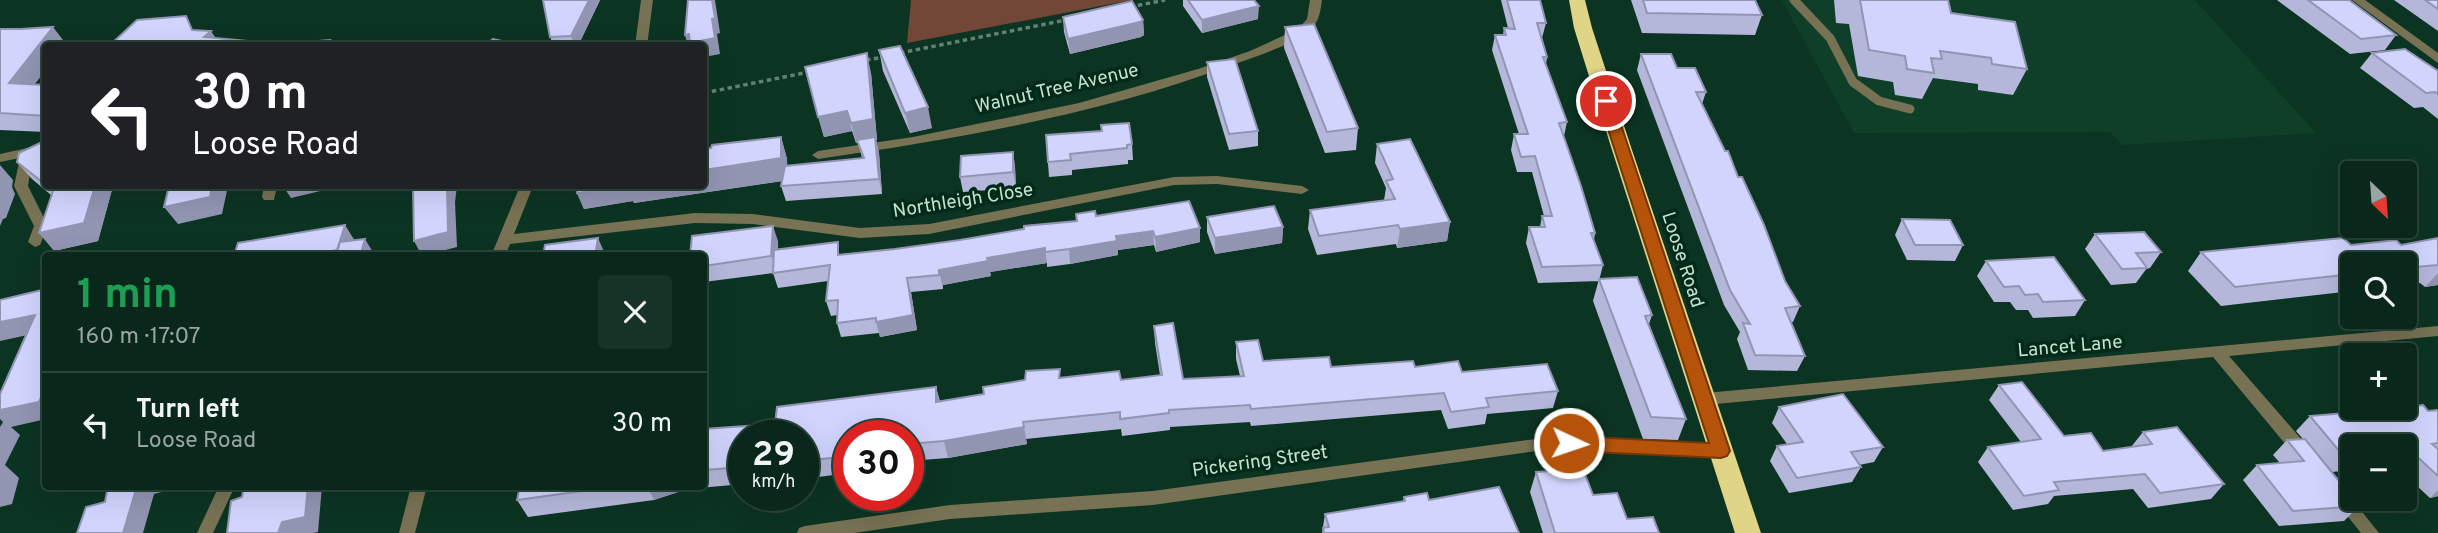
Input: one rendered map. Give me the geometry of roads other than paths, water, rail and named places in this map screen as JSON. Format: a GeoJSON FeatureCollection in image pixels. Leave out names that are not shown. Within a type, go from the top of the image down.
{"type":"FeatureCollection","features":[{"type":"Feature","properties":{"kind":"highway","name":"Loose Road"},"geometry":{"type":"LineString","coordinates":[[1577,0],[1622,150],[1748,533]]}},
{"type":"Feature","properties":{"kind":"street"},"geometry":{"type":"LineString","coordinates":[[642,42],[647,0]]}},
{"type":"Feature","properties":{"kind":"street","name":"Walnut Tree Avenue"},"geometry":{"type":"LineString","coordinates":[[818,155],[913,141],[1081,107],[1202,72],[1302,31],[1313,20],[1316,0]]}},
{"type":"Feature","properties":{"kind":"street"},"geometry":{"type":"LineString","coordinates":[[2358,0],[2438,60]]}},
{"type":"Feature","properties":{"kind":"street"},"geometry":{"type":"LineString","coordinates":[[0,158],[42,149]]}},
{"type":"Feature","properties":{"kind":"street"},"geometry":{"type":"LineString","coordinates":[[27,154],[21,186],[41,226],[35,242]]}},
{"type":"Feature","properties":{"kind":"street","name":"Northleigh Close"},"geometry":{"type":"LineString","coordinates":[[504,240],[722,217],[783,222],[838,232],[918,230],[996,218],[1174,181],[1217,180],[1302,190]]}},
{"type":"Feature","properties":{"kind":"street"},"geometry":{"type":"LineString","coordinates":[[500,252],[525,189]]}},
{"type":"Feature","properties":{"kind":"street","name":"Lancet Lane"},"geometry":{"type":"LineString","coordinates":[[1705,399],[2438,331]]}},
{"type":"Feature","properties":{"kind":"street"},"geometry":{"type":"LineString","coordinates":[[2218,353],[2371,533]]}},
{"type":"Feature","properties":{"kind":"street","name":"Pickering Street"},"geometry":{"type":"LineString","coordinates":[[805,533],[950,512],[1153,498],[1550,443],[1721,451]]}},
{"type":"Feature","properties":{"kind":"street"},"geometry":{"type":"LineString","coordinates":[[205,533],[225,490]]}},
{"type":"Feature","properties":{"kind":"street"},"geometry":{"type":"LineString","coordinates":[[407,533],[418,490]]}},
{"type":"Feature","properties":{"kind":"lane"},"geometry":{"type":"LineString","coordinates":[[1794,0],[1830,37],[1853,82],[1879,101],[1910,109]]}}]}
